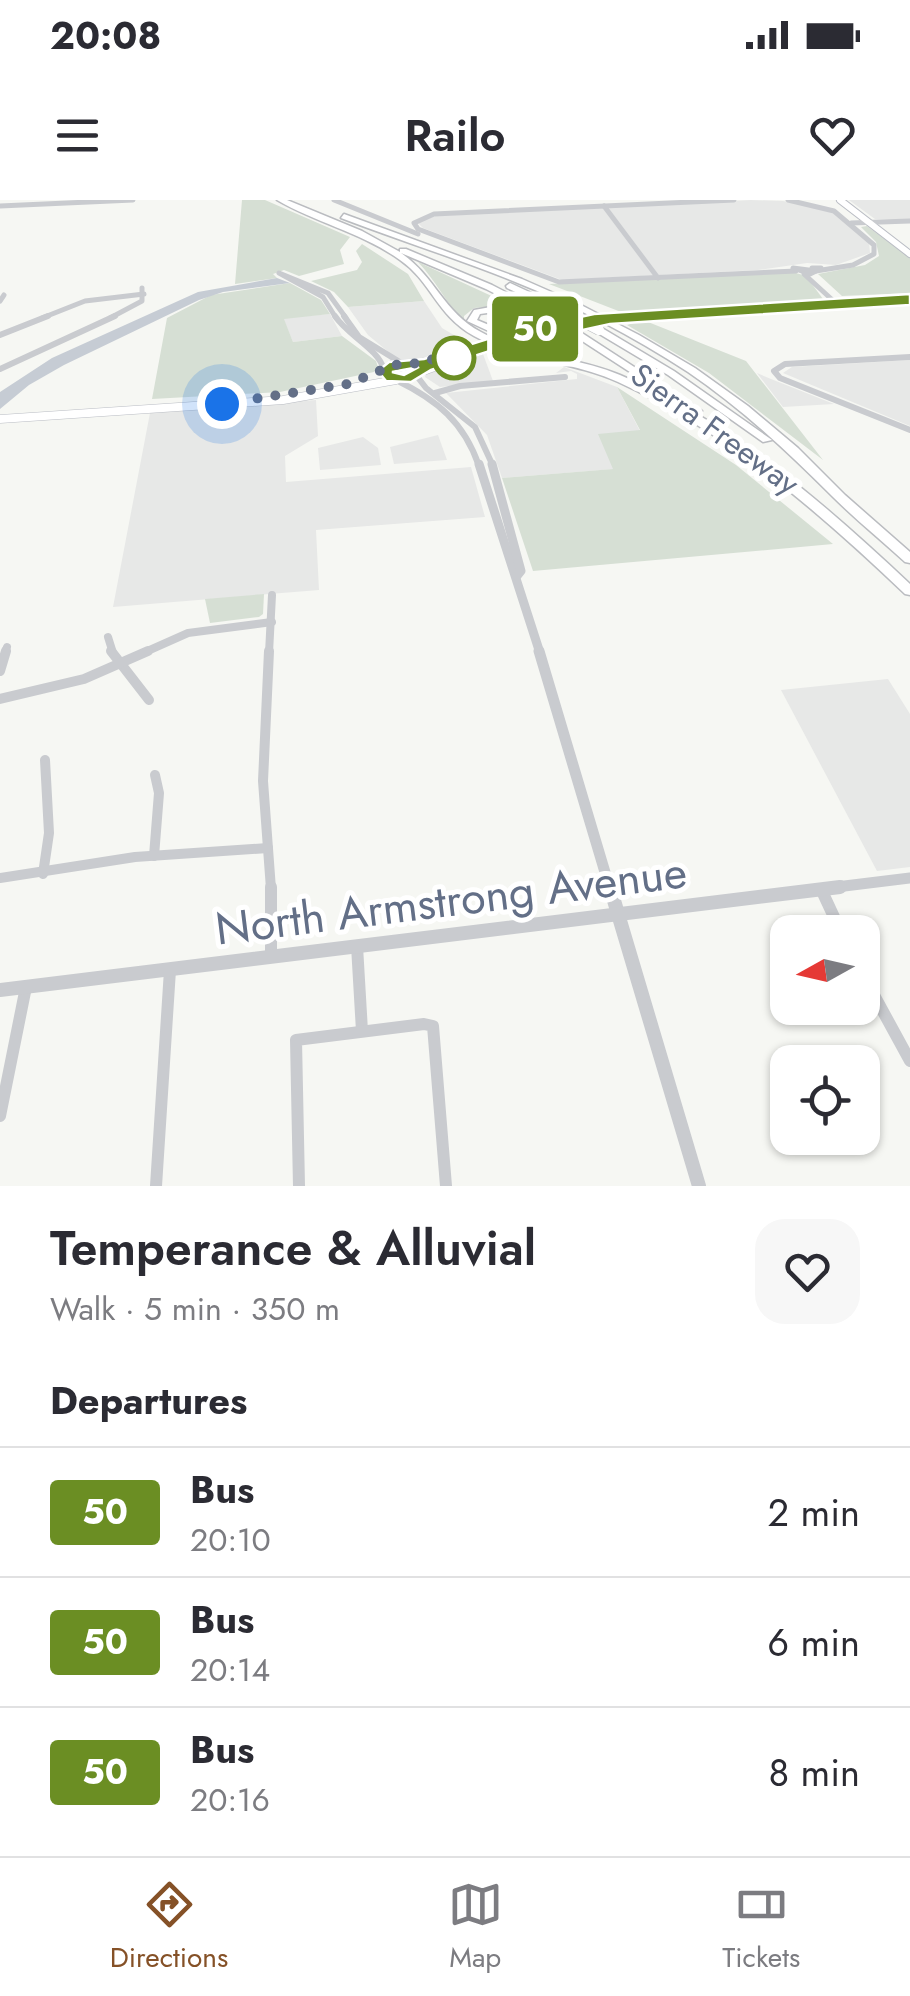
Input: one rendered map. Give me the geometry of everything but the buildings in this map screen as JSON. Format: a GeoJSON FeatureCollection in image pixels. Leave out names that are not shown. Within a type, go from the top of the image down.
{"type":"FeatureCollection","features":[{"type":"Feature","properties":{"kind":"highway","name":"Sierra Freeway"},"geometry":{"type":"LineString","coordinates":[[281,200],[489,286],[616,357],[722,429],[847,531],[910,591]]}},
{"type":"Feature","properties":{"kind":"highway","name":"Sierra Freeway"},"geometry":{"type":"LineString","coordinates":[[305,200],[599,330],[732,414],[840,497],[910,559]]}},
{"type":"Feature","properties":{"kind":"highway"},"geometry":{"type":"LineString","coordinates":[[352,230],[412,265],[448,316],[495,343],[589,367],[646,392],[754,458],[847,531]]}},
{"type":"Feature","properties":{"kind":"highway"},"geometry":{"type":"LineString","coordinates":[[394,237],[544,289],[606,318],[742,405],[840,497]]}},
{"type":"Feature","properties":{"kind":"highway"},"geometry":{"type":"LineString","coordinates":[[541,328],[494,332],[477,326],[472,319],[480,310],[497,308],[575,336]]}},
{"type":"Feature","properties":{"kind":"main road"},"geometry":{"type":"LineString","coordinates":[[843,200],[910,251]]}},
{"type":"Feature","properties":{"kind":"main road"},"geometry":{"type":"LineString","coordinates":[[0,416],[298,398],[416,375],[541,328],[606,318],[910,299]]}},
{"type":"Feature","properties":{"kind":"main road"},"geometry":{"type":"LineString","coordinates":[[221,404],[348,384],[402,364],[428,362],[606,318]]}},
{"type":"Feature","properties":{"kind":"main road"},"geometry":{"type":"LineString","coordinates":[[402,364],[413,368],[416,375]]}},
{"type":"Feature","properties":{"kind":"main road"},"geometry":{"type":"LineString","coordinates":[[384,370],[386,376],[396,380]]}},
{"type":"Feature","properties":{"kind":"main road"},"geometry":{"type":"LineString","coordinates":[[0,416],[286,395]]}},
{"type":"Feature","properties":{"kind":"street"},"geometry":{"type":"LineString","coordinates":[[0,206],[133,200]]}},
{"type":"Feature","properties":{"kind":"street"},"geometry":{"type":"LineString","coordinates":[[334,200],[434,240],[449,241]]}},
{"type":"Feature","properties":{"kind":"street"},"geometry":{"type":"LineString","coordinates":[[734,200],[436,214],[414,222],[418,229],[559,282],[814,270],[854,265],[874,254],[872,241],[826,208],[788,200]]}},
{"type":"Feature","properties":{"kind":"street"},"geometry":{"type":"LineString","coordinates":[[604,206],[658,278]]}},
{"type":"Feature","properties":{"kind":"street"},"geometry":{"type":"LineString","coordinates":[[853,225],[910,222]]}},
{"type":"Feature","properties":{"kind":"street"},"geometry":{"type":"LineString","coordinates":[[794,270],[841,303]]}},
{"type":"Feature","properties":{"kind":"street"},"geometry":{"type":"LineString","coordinates":[[804,274],[814,270]]}},
{"type":"Feature","properties":{"kind":"street"},"geometry":{"type":"LineString","coordinates":[[814,270],[841,303]]}},
{"type":"Feature","properties":{"kind":"street"},"geometry":{"type":"LineString","coordinates":[[384,370],[382,361],[345,332],[323,297],[278,274],[286,273],[328,293],[359,337],[402,364]]}},
{"type":"Feature","properties":{"kind":"street"},"geometry":{"type":"LineString","coordinates":[[0,335],[99,298],[143,291],[142,301],[127,311],[1,368]]}},
{"type":"Feature","properties":{"kind":"street"},"geometry":{"type":"LineString","coordinates":[[60,300],[73,306]]}},
{"type":"Feature","properties":{"kind":"street"},"geometry":{"type":"LineString","coordinates":[[0,327],[9,331]]}},
{"type":"Feature","properties":{"kind":"street"},"geometry":{"type":"LineString","coordinates":[[910,356],[784,364],[777,367],[775,375],[910,430]]}},
{"type":"Feature","properties":{"kind":"street"},"geometry":{"type":"LineString","coordinates":[[416,375],[420,384],[467,418],[480,435],[516,547],[521,571],[516,576]]}},
{"type":"Feature","properties":{"kind":"street"},"geometry":{"type":"LineString","coordinates":[[435,392],[460,386],[565,377]]}},
{"type":"Feature","properties":{"kind":"street"},"geometry":{"type":"LineString","coordinates":[[396,380],[424,394],[468,432],[516,576],[699,1186]]}},
{"type":"Feature","properties":{"kind":"street"},"geometry":{"type":"LineString","coordinates":[[271,957],[263,781],[264,694],[272,595]]}},
{"type":"Feature","properties":{"kind":"street"},"geometry":{"type":"LineString","coordinates":[[0,699],[70,684],[188,633],[272,622]]}},
{"type":"Feature","properties":{"kind":"street"},"geometry":{"type":"LineString","coordinates":[[108,638],[109,648],[149,700]]}},
{"type":"Feature","properties":{"kind":"street"},"geometry":{"type":"LineString","coordinates":[[0,671],[7,647]]}},
{"type":"Feature","properties":{"kind":"street"},"geometry":{"type":"LineString","coordinates":[[43,874],[50,833],[45,760]]}},
{"type":"Feature","properties":{"kind":"street"},"geometry":{"type":"LineString","coordinates":[[154,775],[159,807],[154,856]]}},
{"type":"Feature","properties":{"kind":"street"},"geometry":{"type":"LineString","coordinates":[[0,878],[154,856],[268,848]]}},
{"type":"Feature","properties":{"kind":"street","name":"North Armstrong Avenue"},"geometry":{"type":"LineString","coordinates":[[0,990],[910,878]]}},
{"type":"Feature","properties":{"kind":"street"},"geometry":{"type":"LineString","coordinates":[[820,889],[833,915]]}},
{"type":"Feature","properties":{"kind":"street"},"geometry":{"type":"LineString","coordinates":[[357,946],[362,1030]]}},
{"type":"Feature","properties":{"kind":"street"},"geometry":{"type":"LineString","coordinates":[[156,1186],[170,970]]}},
{"type":"Feature","properties":{"kind":"street"},"geometry":{"type":"LineString","coordinates":[[0,1116],[4,1078],[26,987]]}},
{"type":"Feature","properties":{"kind":"street"},"geometry":{"type":"LineString","coordinates":[[880,1007],[910,1061]]}},
{"type":"Feature","properties":{"kind":"street"},"geometry":{"type":"LineString","coordinates":[[300,1186],[296,1040],[412,1024],[433,1026],[446,1186]]}},
{"type":"Feature","properties":{"kind":"shaded area"},"geometry":{"type":"Polygon","coordinates":[[[242,200],[265,200],[350,237],[340,250],[344,264],[299,276],[284,270],[273,274],[277,278],[235,284],[242,200]]]}},
{"type":"Feature","properties":{"kind":"shaded area"},"geometry":{"type":"Polygon","coordinates":[[[849,200],[910,200],[910,220],[875,219],[849,200]]]}},
{"type":"Feature","properties":{"kind":"shaded area"},"geometry":{"type":"Polygon","coordinates":[[[783,201],[831,211],[869,242],[870,253],[836,265],[807,263],[758,270],[562,280],[418,223],[435,216],[783,201]]]}},
{"type":"Feature","properties":{"kind":"shaded area"},"geometry":{"type":"Polygon","coordinates":[[[867,226],[910,258],[910,293],[842,296],[818,274],[865,265],[879,256],[876,242],[861,227],[867,226]]]}},
{"type":"Feature","properties":{"kind":"shaded area"},"geometry":{"type":"Polygon","coordinates":[[[362,244],[408,274],[424,301],[348,307],[334,292],[311,281],[357,270],[362,262],[356,251],[362,244]]]}},
{"type":"Feature","properties":{"kind":"shaded area"},"geometry":{"type":"Polygon","coordinates":[[[418,262],[511,305],[474,308],[464,316],[464,322],[418,262]]]}},
{"type":"Feature","properties":{"kind":"shaded area"},"geometry":{"type":"Polygon","coordinates":[[[793,272],[806,276],[823,299],[621,312],[549,284],[793,272]]]}},
{"type":"Feature","properties":{"kind":"shaded area"},"geometry":{"type":"Polygon","coordinates":[[[277,278],[290,283],[223,292],[199,300],[64,365],[29,385],[0,409],[0,392],[52,358],[198,292],[277,278]]]}},
{"type":"Feature","properties":{"kind":"shaded area"},"geometry":{"type":"Polygon","coordinates":[[[290,283],[321,300],[330,314],[284,319],[293,342],[342,336],[376,361],[378,367],[374,372],[280,392],[152,399],[167,318],[211,295],[290,283]]]}},
{"type":"Feature","properties":{"kind":"shaded area"},"geometry":{"type":"Polygon","coordinates":[[[424,301],[442,328],[469,344],[416,360],[397,359],[368,335],[348,307],[424,301]]]}},
{"type":"Feature","properties":{"kind":"shaded area"},"geometry":{"type":"Polygon","coordinates":[[[330,314],[342,336],[293,342],[283,318],[330,314]]]}},
{"type":"Feature","properties":{"kind":"shaded area"},"geometry":{"type":"Polygon","coordinates":[[[643,320],[746,361],[823,460],[709,373],[627,325],[643,320]]]}},
{"type":"Feature","properties":{"kind":"shaded area"},"geometry":{"type":"Polygon","coordinates":[[[483,354],[493,381],[440,387],[425,377],[426,373],[483,354]]]}},
{"type":"Feature","properties":{"kind":"shaded area"},"geometry":{"type":"Polygon","coordinates":[[[910,360],[910,426],[783,373],[792,367],[910,360]]]}},
{"type":"Feature","properties":{"kind":"shaded area"},"geometry":{"type":"Polygon","coordinates":[[[564,367],[617,387],[640,431],[614,469],[502,478],[487,435],[446,393],[577,379],[571,371],[556,373],[564,367]]]}},
{"type":"Feature","properties":{"kind":"shaded area"},"geometry":{"type":"Polygon","coordinates":[[[757,373],[771,379],[834,404],[783,407],[757,373]]]}},
{"type":"Feature","properties":{"kind":"shaded area"},"geometry":{"type":"Polygon","coordinates":[[[617,387],[736,465],[833,544],[533,571],[502,478],[613,469],[598,434],[640,430],[617,387]]]}},
{"type":"Feature","properties":{"kind":"shaded area"},"geometry":{"type":"Polygon","coordinates":[[[316,400],[318,436],[285,456],[286,482],[471,467],[485,517],[316,530],[319,590],[113,607],[150,413],[316,400]]]}},
{"type":"Feature","properties":{"kind":"shaded area"},"geometry":{"type":"Polygon","coordinates":[[[438,435],[447,460],[394,464],[390,447],[438,435]]]}},
{"type":"Feature","properties":{"kind":"shaded area"},"geometry":{"type":"Polygon","coordinates":[[[363,437],[378,448],[381,465],[320,470],[318,448],[363,437]]]}},
{"type":"Feature","properties":{"kind":"shaded area"},"geometry":{"type":"Polygon","coordinates":[[[264,594],[263,614],[259,617],[210,623],[205,599],[264,594]]]}},
{"type":"Feature","properties":{"kind":"shaded area"},"geometry":{"type":"Polygon","coordinates":[[[888,679],[910,714],[910,867],[877,871],[781,690],[888,679]]]}},
{"type":"Feature","properties":{"kind":"bus line","name":"50"},"geometry":{"type":"LineString","coordinates":[[910,297],[594,317],[541,328],[426,362],[394,365],[384,371],[390,378],[407,379],[427,368],[493,346],[610,320],[910,301]]}},
{"type":"Feature","properties":{"kind":"route"},"geometry":{"type":"LineString","coordinates":[[222,404],[312,392],[373,376],[394,365],[422,363],[448,354],[454,358]]}}]}
